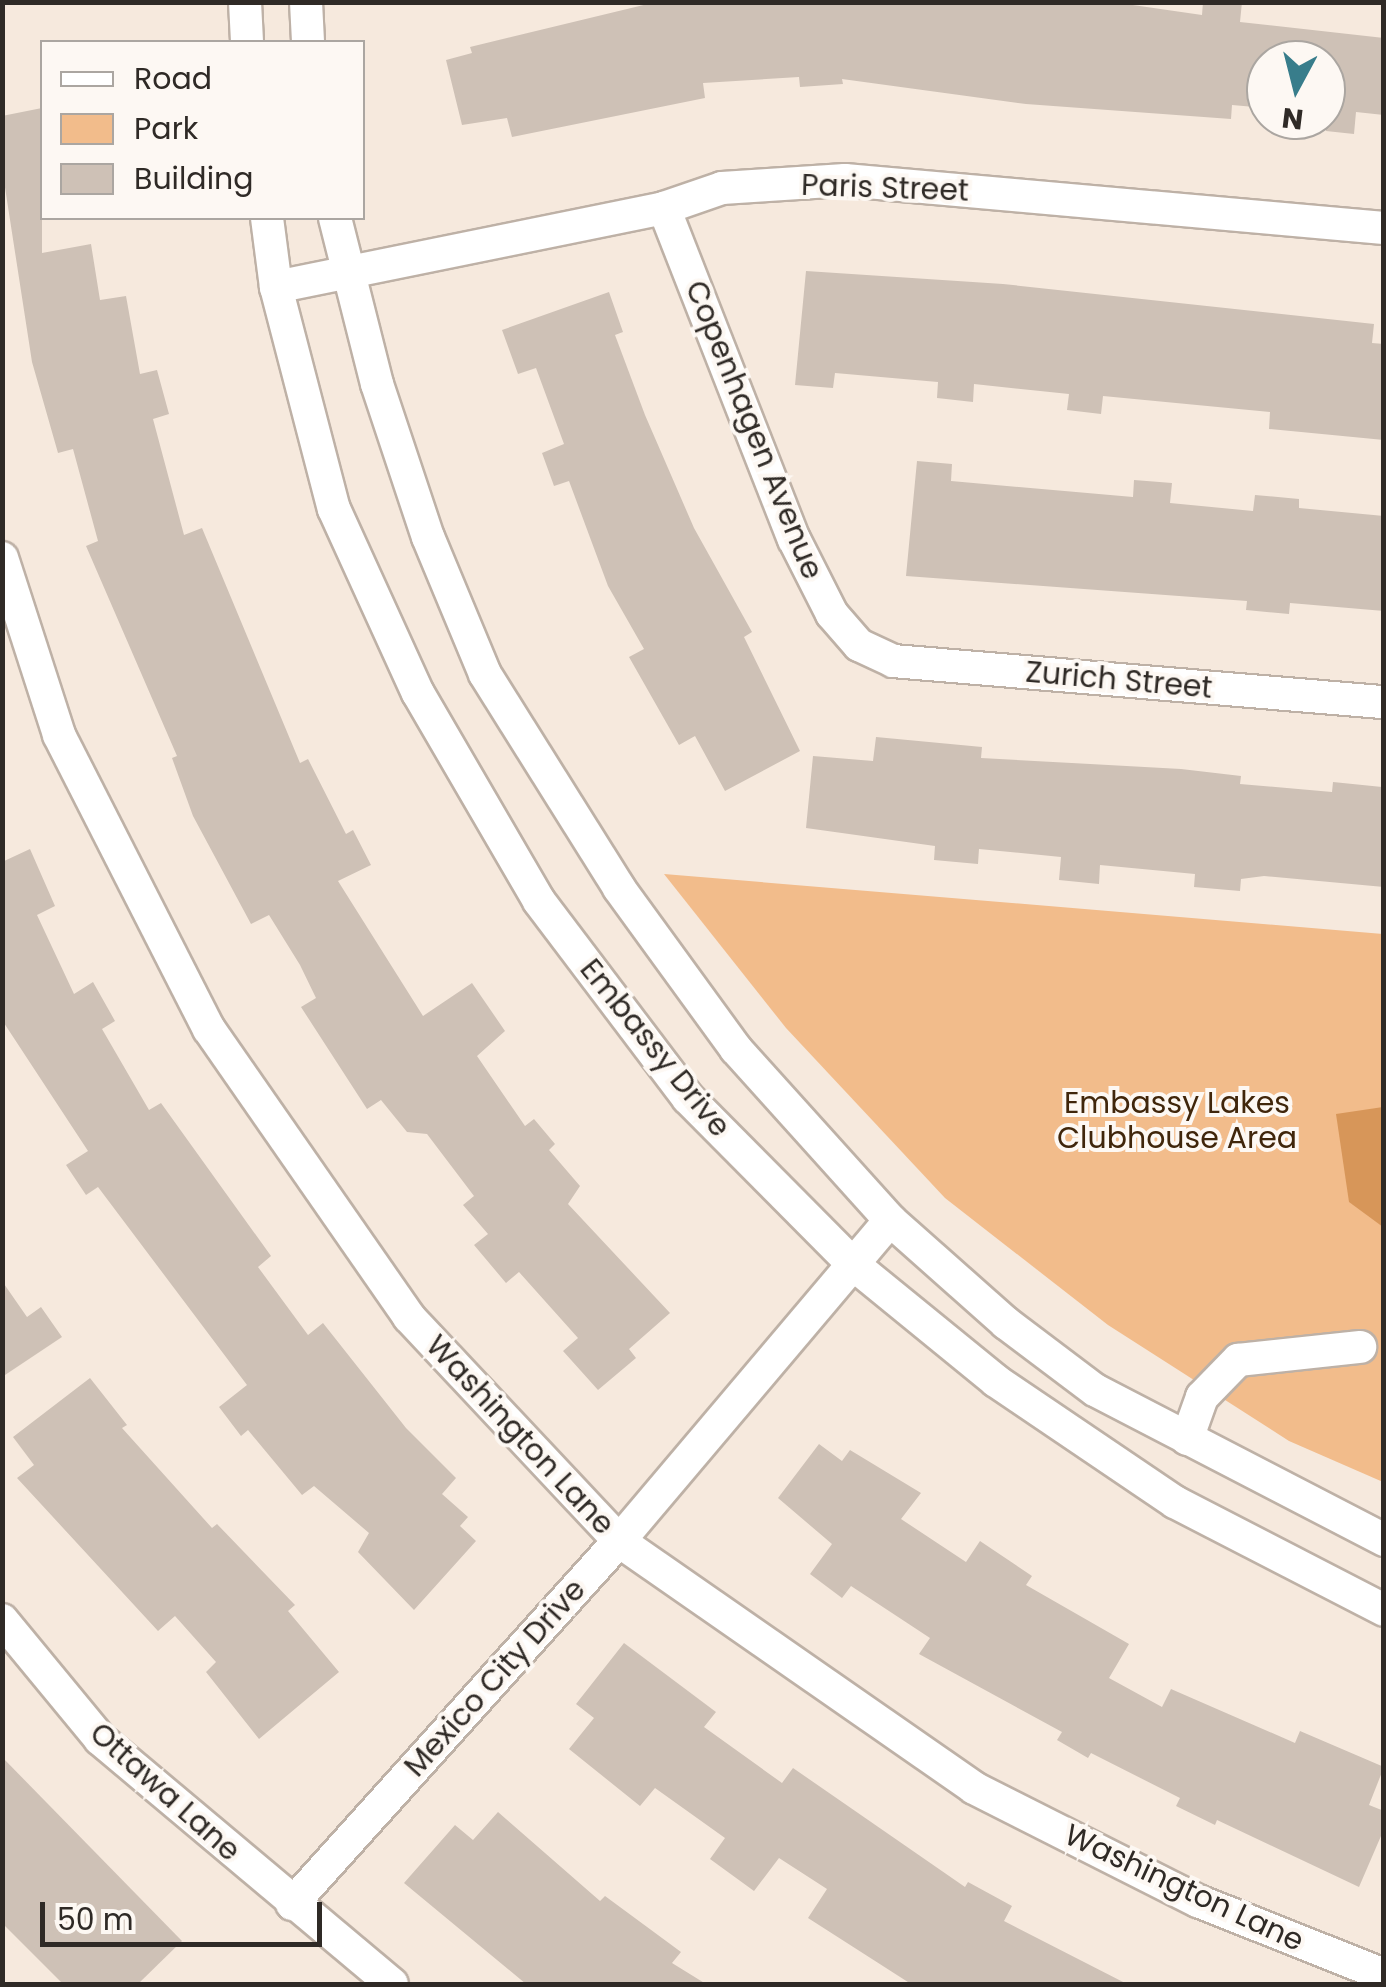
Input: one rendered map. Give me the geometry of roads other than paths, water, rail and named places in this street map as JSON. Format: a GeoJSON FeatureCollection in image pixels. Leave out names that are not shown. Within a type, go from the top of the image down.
{"type":"FeatureCollection","features":[{"type":"Feature","properties":{"kind":"street"},"geometry":{"type":"LineString","coordinates":[[245,2],[248,40]]}},
{"type":"Feature","properties":{"kind":"street"},"geometry":{"type":"LineString","coordinates":[[306,2],[308,40]]}},
{"type":"Feature","properties":{"kind":"street","name":"Paris Street"},"geometry":{"type":"LineString","coordinates":[[276,287],[664,208],[722,188],[844,180],[1384,228]]}},
{"type":"Feature","properties":{"kind":"street","name":"Copenhagen Avenue"},"geometry":{"type":"LineString","coordinates":[[664,208],[794,539],[832,614],[859,644]]}},
{"type":"Feature","properties":{"kind":"street","name":"Embassy Drive"},"geometry":{"type":"LineString","coordinates":[[267,220],[276,287],[334,509],[418,693],[539,901],[688,1098],[854,1265],[996,1382],[1175,1502],[1384,1610]]}},
{"type":"Feature","properties":{"kind":"street","name":"Embassy Drive"},"geometry":{"type":"LineString","coordinates":[[336,220],[346,273],[428,536],[485,674],[620,888],[736,1048],[931,1262],[1080,1379],[1384,1540]]}},
{"type":"Feature","properties":{"kind":"street","name":"Washington Lane"},"geometry":{"type":"LineString","coordinates":[[2,558],[59,735],[208,1029],[409,1317],[619,1540],[974,1788],[1198,1901],[1384,1975]]}},
{"type":"Feature","properties":{"kind":"street","name":"Zurich Street"},"geometry":{"type":"LineString","coordinates":[[859,644],[893,661],[1384,702]]}},
{"type":"Feature","properties":{"kind":"street","name":"Mexico City Drive"},"geometry":{"type":"LineString","coordinates":[[292,1904],[619,1540],[890,1220]]}},
{"type":"Feature","properties":{"kind":"street"},"geometry":{"type":"LineString","coordinates":[[1187,1439],[1202,1397],[1238,1360],[1360,1347]]}},
{"type":"Feature","properties":{"kind":"street","name":"Ottawa Lane"},"geometry":{"type":"LineString","coordinates":[[2,1620],[100,1739],[392,1984]]}},
{"type":"Feature","properties":{"kind":"park label","name":"Embassy Lakes Clubhouse Area"},"geometry":{"type":"Point","coordinates":[1177,1120]}}]}
